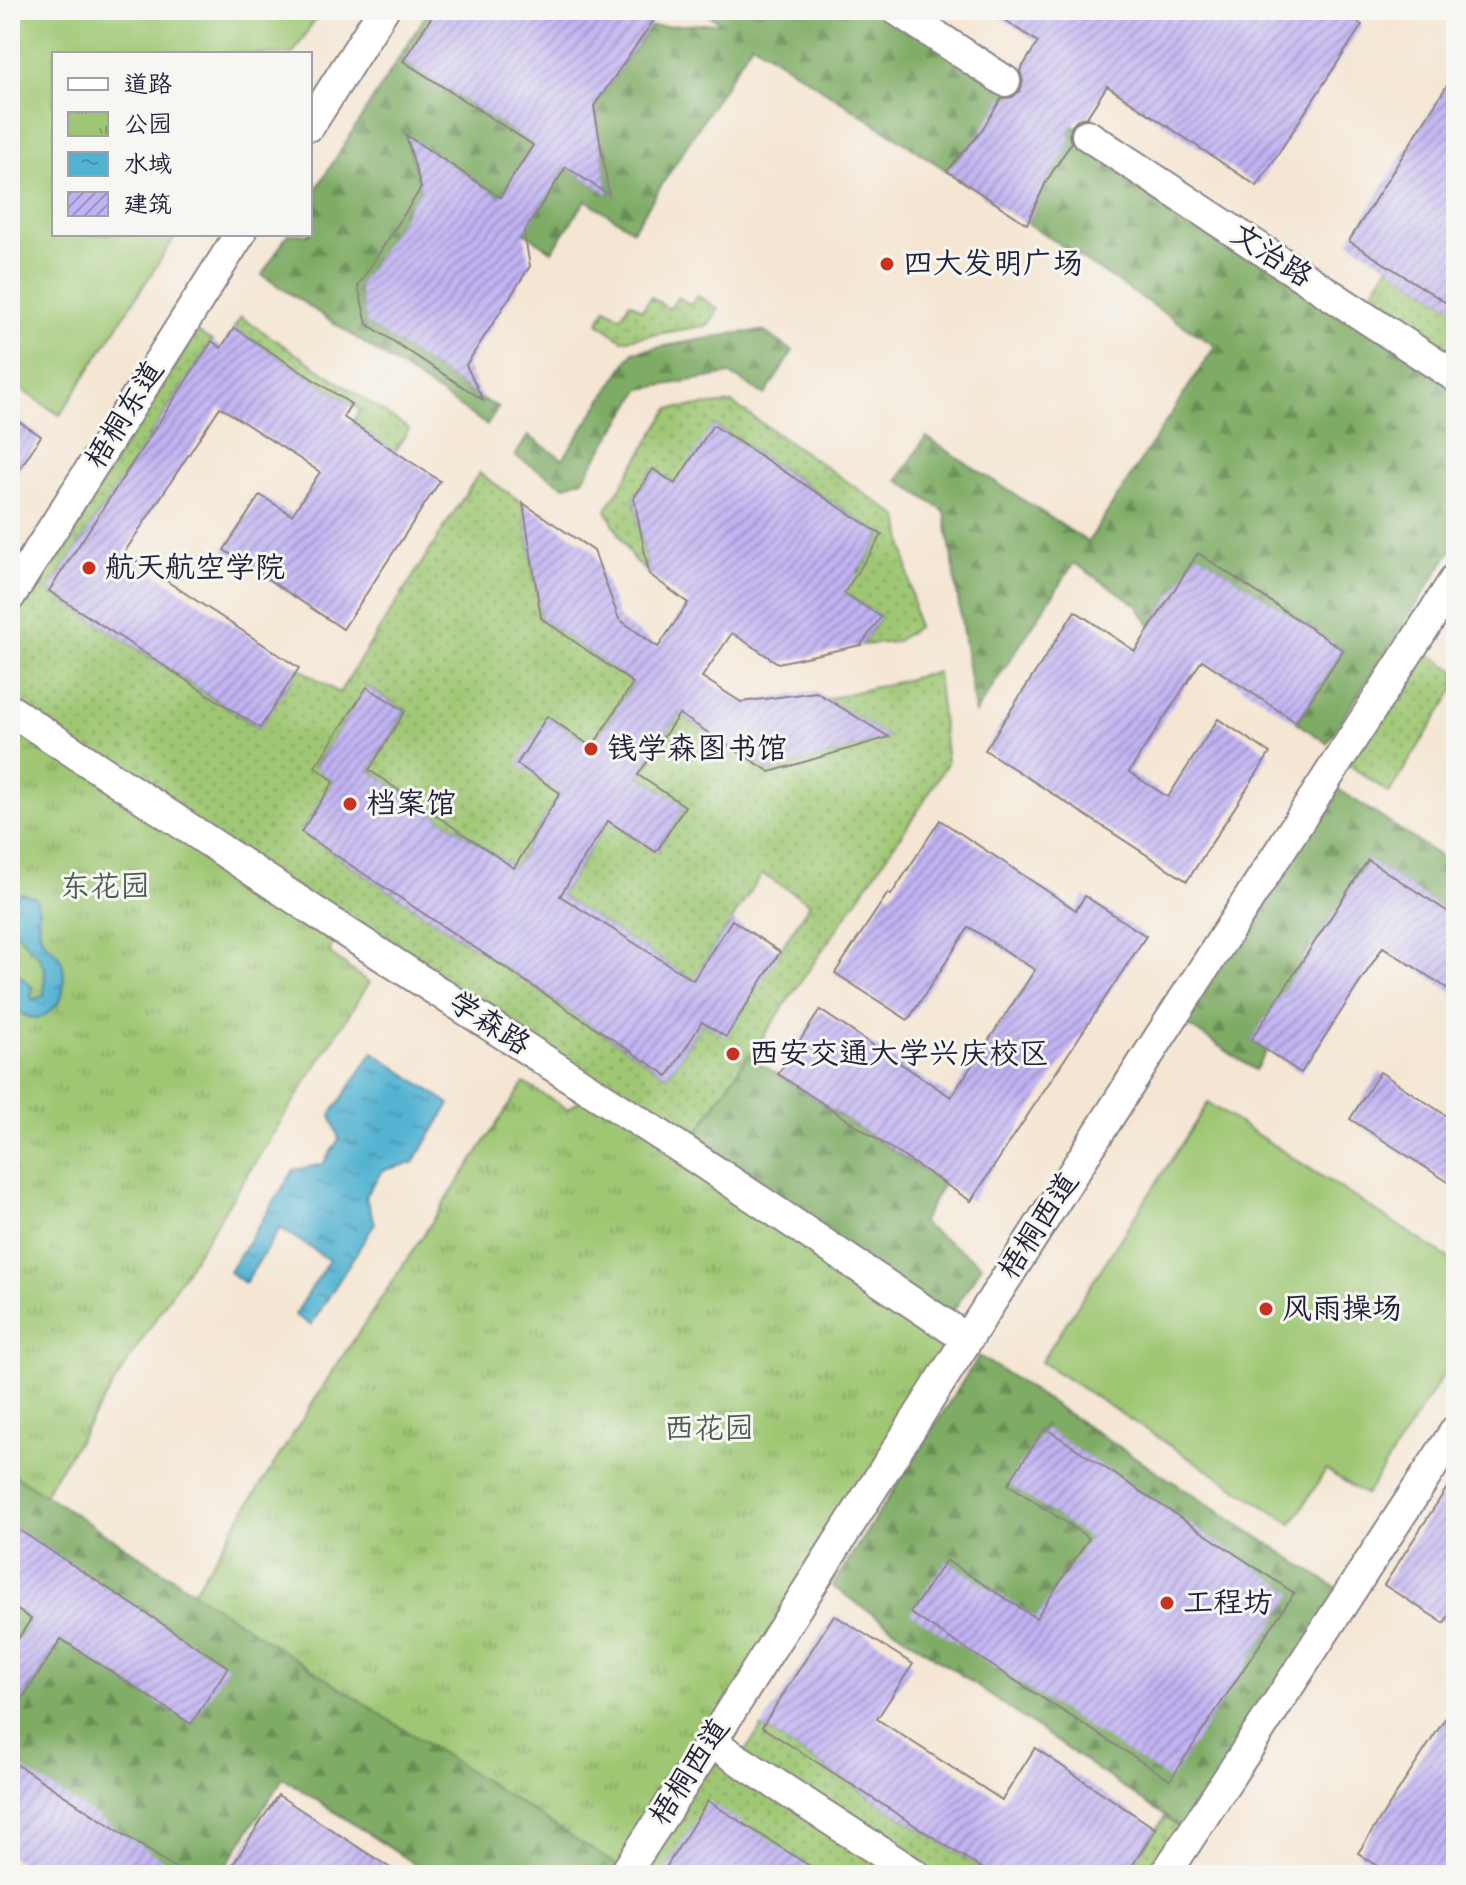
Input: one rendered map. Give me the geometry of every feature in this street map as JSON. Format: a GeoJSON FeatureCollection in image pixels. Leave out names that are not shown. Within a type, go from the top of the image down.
{"type":"FeatureCollection","features":[{"type":"Feature","properties":{"kind":"street"},"geometry":{"type":"LineString","coordinates":[[312,122],[383,10]]}},
{"type":"Feature","properties":{"kind":"street"},"geometry":{"type":"LineString","coordinates":[[897,10],[1005,81]]}},
{"type":"Feature","properties":{"kind":"street","name":"文治路"},"geometry":{"type":"LineString","coordinates":[[1087,135],[1456,377]]}},
{"type":"Feature","properties":{"kind":"street","name":"梧桐东道"},"geometry":{"type":"LineString","coordinates":[[10,596],[239,236]]}},
{"type":"Feature","properties":{"kind":"street","name":"梧桐西道"},"geometry":{"type":"LineString","coordinates":[[624,1875],[1456,578]]}},
{"type":"Feature","properties":{"kind":"street","name":"学森路"},"geometry":{"type":"LineString","coordinates":[[10,710],[335,925],[672,1142],[967,1339]]}},
{"type":"Feature","properties":{"kind":"street"},"geometry":{"type":"LineString","coordinates":[[1165,1875],[1456,1430]]}},
{"type":"Feature","properties":{"kind":"street"},"geometry":{"type":"LineString","coordinates":[[711,1742],[916,1875]]}},
{"type":"Feature","properties":{"kind":"green space"},"geometry":{"type":"Polygon","coordinates":[[[10,10],[321,10],[294,52],[52,52],[52,236],[176,236],[60,415],[10,382],[10,10]]]}},
{"type":"Feature","properties":{"kind":"green space"},"geometry":{"type":"Polygon","coordinates":[[[429,10],[436,10],[404,61],[533,145],[500,197],[406,136],[421,188],[358,287],[368,324],[483,400],[499,407],[487,425],[262,275],[287,236],[312,236],[312,196],[429,10]]]}},
{"type":"Feature","properties":{"kind":"green space"},"geometry":{"type":"Polygon","coordinates":[[[701,10],[897,10],[1456,377],[1456,543],[1327,743],[1296,722],[1343,650],[1198,554],[1151,627],[1137,605],[1074,563],[975,713],[945,512],[898,480],[926,437],[1088,542],[1215,346],[752,43],[633,230],[586,200],[552,251],[524,232],[565,166],[608,194],[594,106],[649,27],[721,23],[701,10]]]}},
{"type":"Feature","properties":{"kind":"green space"},"geometry":{"type":"Polygon","coordinates":[[[1389,266],[1456,309],[1456,359],[1367,300],[1389,266]]]}},
{"type":"Feature","properties":{"kind":"green space"},"geometry":{"type":"Polygon","coordinates":[[[697,295],[718,309],[709,325],[622,340],[598,323],[606,308],[621,317],[630,302],[642,310],[651,297],[669,309],[678,297],[691,305],[697,295]]]}},
{"type":"Feature","properties":{"kind":"green space"},"geometry":{"type":"Polygon","coordinates":[[[241,317],[409,429],[395,452],[352,423],[360,410],[234,328],[241,317]]]}},
{"type":"Feature","properties":{"kind":"green space"},"geometry":{"type":"Polygon","coordinates":[[[763,331],[793,351],[765,395],[730,374],[641,389],[583,479],[564,486],[515,456],[528,436],[563,459],[633,352],[763,331]]]}},
{"type":"Feature","properties":{"kind":"green space"},"geometry":{"type":"Polygon","coordinates":[[[197,332],[212,341],[49,591],[259,728],[299,668],[339,693],[479,473],[523,503],[541,618],[633,683],[592,747],[547,716],[560,793],[514,868],[369,770],[405,711],[368,687],[315,766],[334,781],[301,832],[668,1076],[702,1022],[726,1036],[810,903],[762,874],[693,980],[560,896],[608,821],[657,851],[684,806],[638,775],[679,714],[770,772],[888,737],[827,699],[937,672],[947,763],[921,806],[685,1151],[10,709],[10,624],[197,332]]]}},
{"type":"Feature","properties":{"kind":"green space"},"geometry":{"type":"Polygon","coordinates":[[[732,403],[899,517],[917,627],[895,642],[861,645],[881,617],[796,562],[826,551],[858,572],[882,535],[714,425],[727,519],[653,469],[634,498],[649,574],[632,558],[606,510],[669,409],[732,403]]]}},
{"type":"Feature","properties":{"kind":"green space"},"geometry":{"type":"Polygon","coordinates":[[[1422,650],[1456,671],[1456,687],[1389,793],[1348,764],[1422,650]]]}},
{"type":"Feature","properties":{"kind":"green space","name":"东花园"},"geometry":{"type":"Polygon","coordinates":[[[10,710],[335,925],[330,954],[369,983],[44,1494],[10,1472],[10,710]]]}},
{"type":"Feature","properties":{"kind":"green space"},"geometry":{"type":"Polygon","coordinates":[[[1335,787],[1456,867],[1456,917],[1368,861],[1252,1040],[1267,1050],[1255,1070],[1183,1022],[1335,787]]]}},
{"type":"Feature","properties":{"kind":"green space"},"geometry":{"type":"Polygon","coordinates":[[[748,1055],[943,1183],[921,1223],[982,1265],[945,1324],[685,1151],[748,1055]]]}},
{"type":"Feature","properties":{"kind":"green space","name":"西花园"},"geometry":{"type":"Polygon","coordinates":[[[524,1083],[568,1109],[593,1092],[967,1339],[626,1871],[193,1592],[333,1371],[524,1083]]]}},
{"type":"Feature","properties":{"kind":"green space","name":"风雨操场"},"geometry":{"type":"Polygon","coordinates":[[[1208,1103],[1456,1263],[1456,1355],[1366,1495],[1326,1470],[1292,1524],[1041,1362],[1208,1103]]]}},
{"type":"Feature","properties":{"kind":"green space"},"geometry":{"type":"Polygon","coordinates":[[[979,1356],[1346,1594],[1192,1835],[832,1586],[979,1356]]]}},
{"type":"Feature","properties":{"kind":"green space"},"geometry":{"type":"Polygon","coordinates":[[[10,1472],[626,1871],[624,1875],[431,1875],[283,1778],[220,1875],[183,1875],[10,1761],[10,1718],[51,1655],[21,1635],[10,1651],[10,1472]]]}},
{"type":"Feature","properties":{"kind":"green space"},"geometry":{"type":"Polygon","coordinates":[[[762,1727],[992,1875],[629,1875],[717,1746],[739,1760],[762,1727]]]}},
{"type":"Feature","properties":{"kind":"green space"},"geometry":{"type":"Polygon","coordinates":[[[1165,1817],[1192,1835],[1165,1875],[1126,1875],[1165,1817]]]}},
{"type":"Feature","properties":{"kind":"water"},"geometry":{"type":"Polygon","coordinates":[[[21,893],[36,898],[41,935],[58,955],[63,967],[62,996],[49,1012],[39,1018],[21,1013],[10,992],[11,982],[18,974],[32,987],[31,997],[36,999],[44,995],[45,969],[38,955],[10,924],[10,902],[21,893]]]}},
{"type":"Feature","properties":{"kind":"water"},"geometry":{"type":"Polygon","coordinates":[[[373,1052],[450,1104],[413,1163],[383,1170],[365,1196],[375,1223],[311,1325],[295,1315],[329,1260],[280,1228],[245,1283],[229,1272],[294,1170],[323,1164],[339,1139],[331,1115],[373,1052]]]}},
{"type":"Feature","properties":{"kind":"building"},"geometry":{"type":"Polygon","coordinates":[[[436,10],[661,10],[594,106],[609,195],[566,167],[524,232],[530,266],[466,365],[483,400],[367,324],[358,286],[421,188],[406,135],[500,197],[533,145],[403,61],[436,10]]]}},
{"type":"Feature","properties":{"kind":"building"},"geometry":{"type":"Polygon","coordinates":[[[989,10],[1339,10],[1362,25],[1257,186],[1107,86],[1087,117],[1078,119],[1072,126],[1069,135],[1071,143],[1046,182],[1027,224],[947,171],[979,134],[1002,98],[1012,97],[1020,91],[1023,81],[1020,71],[1038,42],[989,10]]]}},
{"type":"Feature","properties":{"kind":"building"},"geometry":{"type":"Polygon","coordinates":[[[1456,71],[1456,309],[1349,241],[1456,71]]]}},
{"type":"Feature","properties":{"kind":"building"},"geometry":{"type":"Polygon","coordinates":[[[234,328],[351,404],[343,417],[440,481],[343,629],[224,550],[260,495],[292,515],[320,472],[220,407],[124,553],[299,668],[260,728],[49,591],[212,341],[221,348],[234,328]]]}},
{"type":"Feature","properties":{"kind":"building"},"geometry":{"type":"Polygon","coordinates":[[[10,416],[41,436],[10,484],[10,416]]]}},
{"type":"Feature","properties":{"kind":"building","name":"钱学森图书馆"},"geometry":{"type":"Polygon","coordinates":[[[713,425],[882,535],[844,593],[881,617],[861,645],[778,663],[732,633],[702,677],[741,702],[816,692],[889,737],[770,772],[679,714],[638,775],[685,806],[656,852],[608,821],[560,896],[693,980],[732,920],[780,952],[726,1037],[702,1022],[668,1076],[301,832],[334,781],[315,767],[367,687],[405,711],[369,770],[514,868],[560,793],[517,764],[547,716],[592,747],[633,683],[541,618],[523,503],[594,551],[619,619],[658,647],[688,603],[649,574],[634,498],[653,469],[675,484],[713,425]]]}},
{"type":"Feature","properties":{"kind":"building"},"geometry":{"type":"Polygon","coordinates":[[[1198,553],[1343,650],[1296,722],[1202,660],[1129,772],[1168,797],[1218,719],[1270,753],[1187,881],[985,750],[1075,611],[1135,651],[1198,553]]]}},
{"type":"Feature","properties":{"kind":"building"},"geometry":{"type":"Polygon","coordinates":[[[940,820],[1076,910],[1085,896],[1146,936],[971,1201],[778,1074],[820,1010],[951,1097],[1035,970],[969,927],[908,1020],[835,973],[940,820]]]}},
{"type":"Feature","properties":{"kind":"building"},"geometry":{"type":"Polygon","coordinates":[[[1368,860],[1456,917],[1456,994],[1383,947],[1301,1073],[1251,1040],[1368,860]]]}},
{"type":"Feature","properties":{"kind":"building"},"geometry":{"type":"Polygon","coordinates":[[[1380,1072],[1456,1122],[1456,1187],[1350,1119],[1380,1072]]]}},
{"type":"Feature","properties":{"kind":"building","name":"工程坊"},"geometry":{"type":"Polygon","coordinates":[[[1045,1428],[1294,1593],[1170,1780],[910,1613],[946,1560],[1036,1618],[1089,1538],[1008,1484],[1045,1428]]]}},
{"type":"Feature","properties":{"kind":"building"},"geometry":{"type":"Polygon","coordinates":[[[1456,1474],[1456,1604],[1444,1623],[1384,1585],[1456,1474]]]}},
{"type":"Feature","properties":{"kind":"building"},"geometry":{"type":"Polygon","coordinates":[[[10,1524],[228,1667],[191,1724],[61,1639],[10,1718],[10,1651],[31,1619],[10,1605],[10,1524]]]}},
{"type":"Feature","properties":{"kind":"building"},"geometry":{"type":"Polygon","coordinates":[[[834,1615],[913,1664],[877,1719],[1002,1800],[1035,1748],[1156,1829],[1126,1875],[992,1875],[762,1727],[834,1615]]]}},
{"type":"Feature","properties":{"kind":"building"},"geometry":{"type":"Polygon","coordinates":[[[1456,1702],[1456,1875],[1392,1875],[1358,1853],[1456,1702]]]}},
{"type":"Feature","properties":{"kind":"building"},"geometry":{"type":"Polygon","coordinates":[[[10,1760],[186,1875],[39,1875],[10,1856],[10,1760]]]}},
{"type":"Feature","properties":{"kind":"building"},"geometry":{"type":"Polygon","coordinates":[[[278,1795],[401,1875],[226,1875],[278,1795]]]}},
{"type":"Feature","properties":{"kind":"building"},"geometry":{"type":"Polygon","coordinates":[[[708,1801],[824,1875],[661,1875],[708,1801]]]}},
{"type":"Feature","properties":{"kind":"place","name":"四大发明广场"},"geometry":{"type":"Point","coordinates":[887,264]}},
{"type":"Feature","properties":{"kind":"place","name":"航天航空学院"},"geometry":{"type":"Point","coordinates":[89,568]}},
{"type":"Feature","properties":{"kind":"place","name":"钱学森图书馆"},"geometry":{"type":"Point","coordinates":[591,749]}},
{"type":"Feature","properties":{"kind":"place","name":"档案馆"},"geometry":{"type":"Point","coordinates":[350,804]}},
{"type":"Feature","properties":{"kind":"place","name":"西安交通大学兴庆校区"},"geometry":{"type":"Point","coordinates":[733,1054]}},
{"type":"Feature","properties":{"kind":"place","name":"风雨操场"},"geometry":{"type":"Point","coordinates":[1266,1309]}},
{"type":"Feature","properties":{"kind":"place","name":"工程坊"},"geometry":{"type":"Point","coordinates":[1167,1603]}}]}
